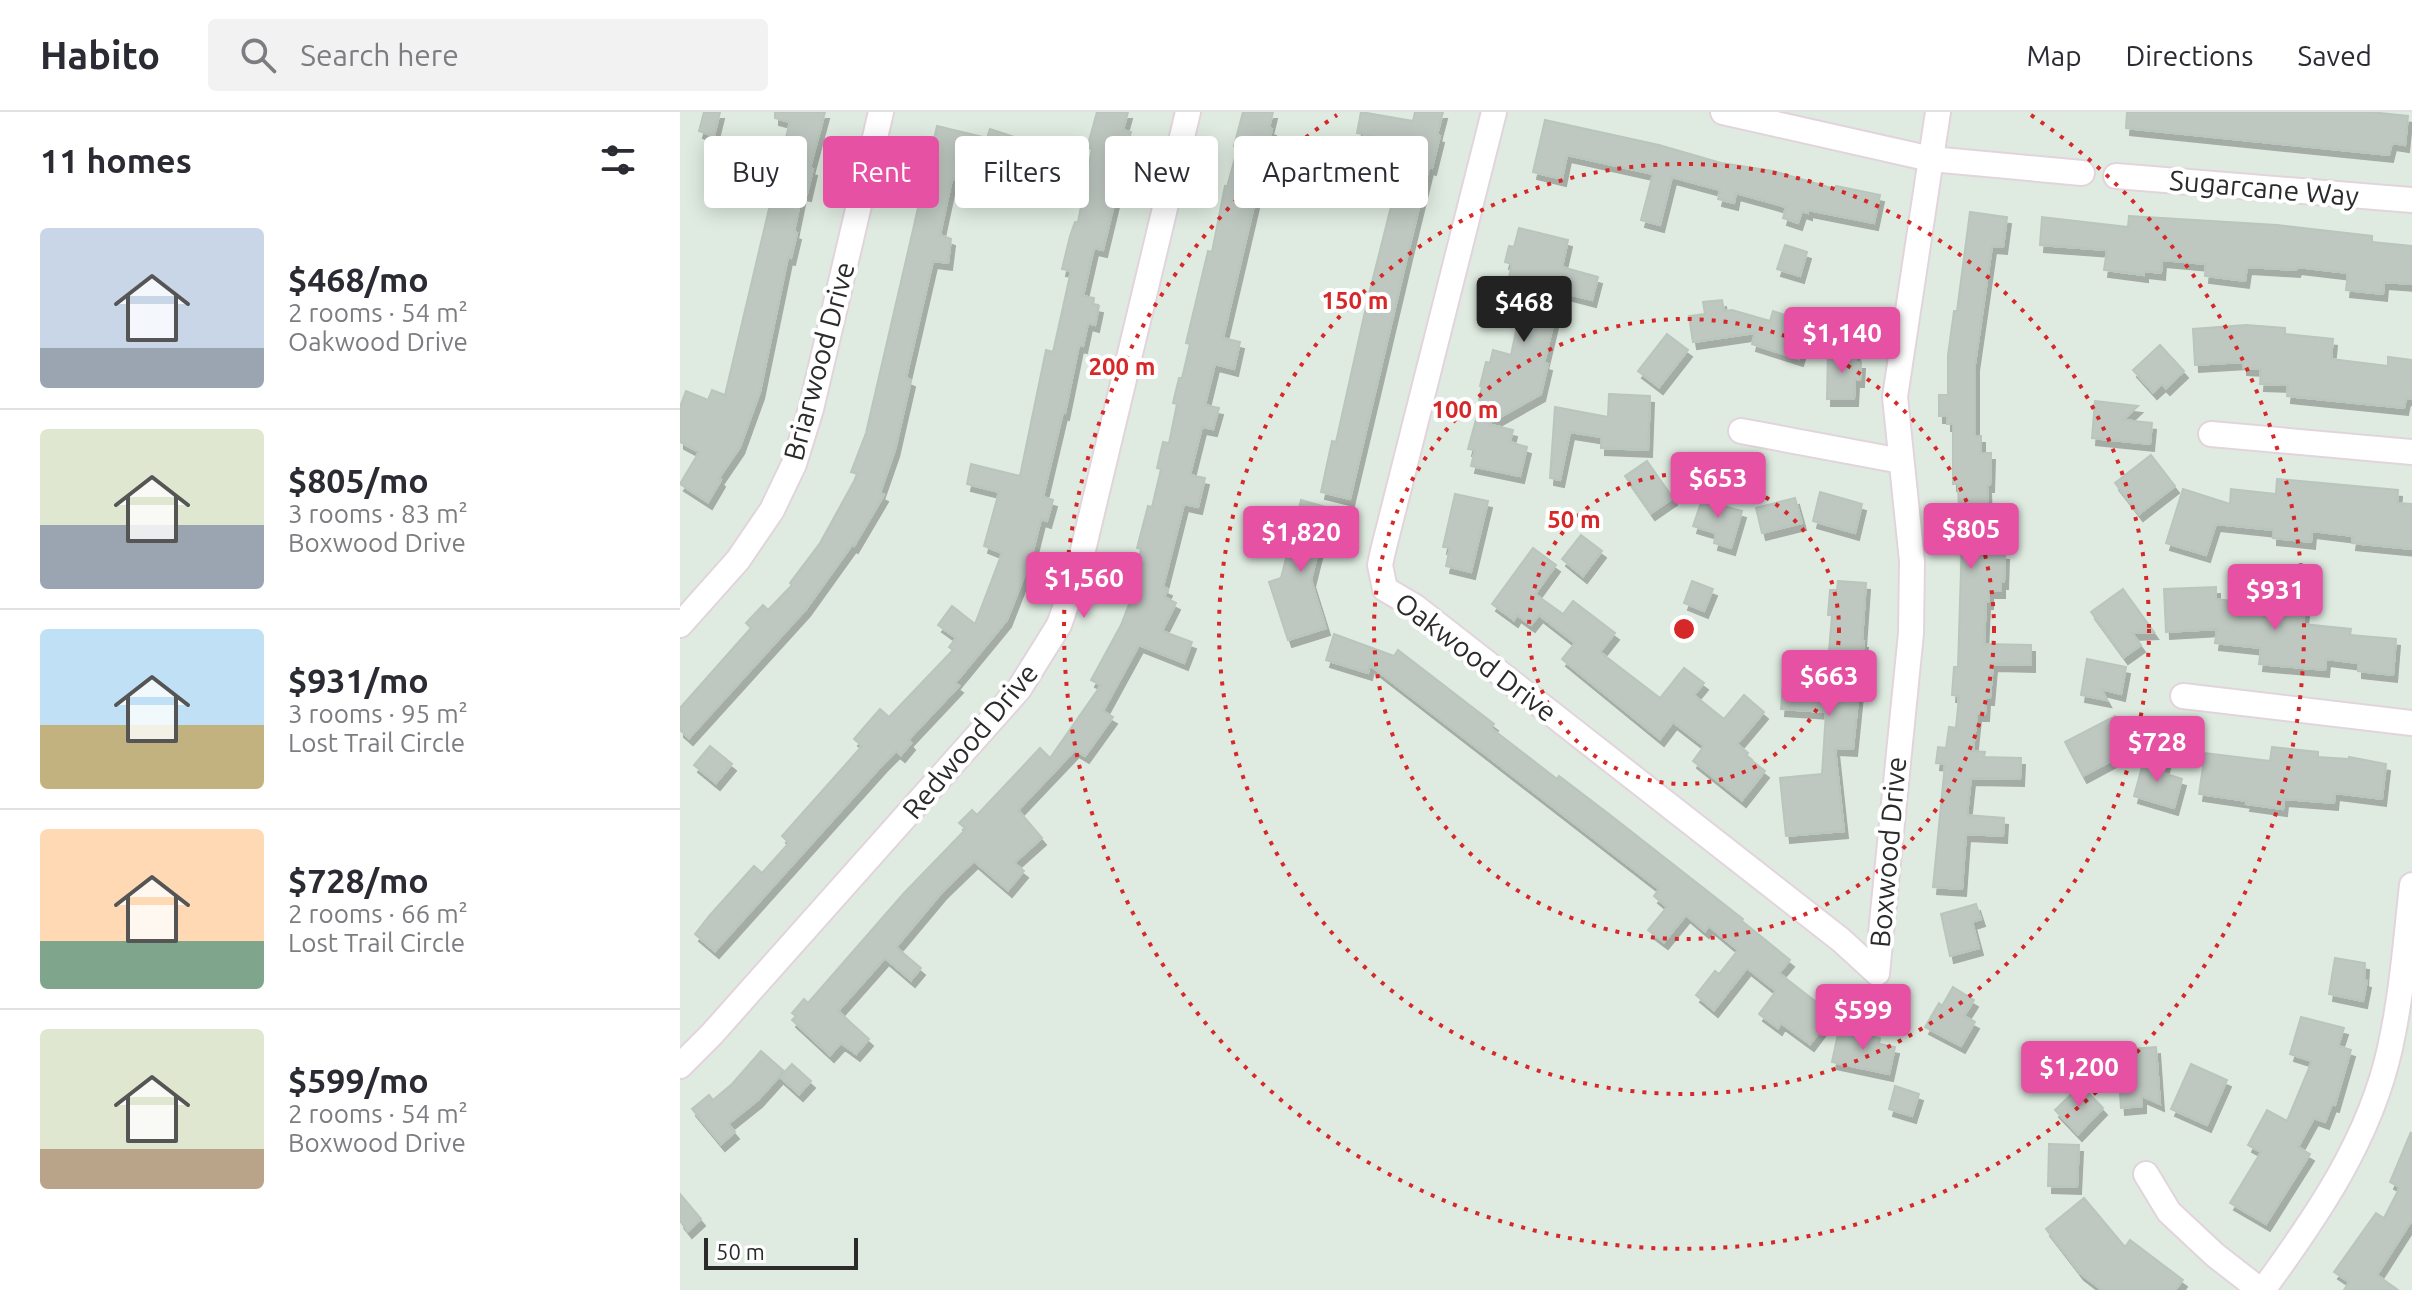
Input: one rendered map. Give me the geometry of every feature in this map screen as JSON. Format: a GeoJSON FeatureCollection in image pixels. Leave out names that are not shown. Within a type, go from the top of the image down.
{"type":"FeatureCollection","features":[{"type":"Feature","properties":{"kind":"street","name":"Briarwood Drive"},"geometry":{"type":"LineString","coordinates":[[680,625],[738,560],[772,510],[794,464],[811,409],[881,112]]}},
{"type":"Feature","properties":{"kind":"street","name":"Redwood Drive"},"geometry":{"type":"LineString","coordinates":[[680,1066],[722,1023],[1019,689],[1059,625],[1078,571],[1188,112]]}},
{"type":"Feature","properties":{"kind":"street","name":"Oakwood Drive"},"geometry":{"type":"LineString","coordinates":[[1494,112],[1383,551],[1380,565],[1385,589],[1439,625],[1841,940],[1877,973]]}},
{"type":"Feature","properties":{"kind":"street"},"geometry":{"type":"LineString","coordinates":[[1723,112],[1931,159],[2082,173]]}},
{"type":"Feature","properties":{"kind":"street","name":"Boxwood Drive"},"geometry":{"type":"LineString","coordinates":[[1877,973],[1911,633],[1912,561],[1896,420],[1897,372],[1938,112]]}},
{"type":"Feature","properties":{"kind":"street","name":"Sugarcane Way"},"geometry":{"type":"LineString","coordinates":[[2116,176],[2412,200]]}},
{"type":"Feature","properties":{"kind":"street"},"geometry":{"type":"LineString","coordinates":[[1741,431],[1901,461]]}},
{"type":"Feature","properties":{"kind":"street"},"geometry":{"type":"LineString","coordinates":[[2211,434],[2412,452]]}},
{"type":"Feature","properties":{"kind":"street"},"geometry":{"type":"LineString","coordinates":[[2183,696],[2412,723]]}},
{"type":"Feature","properties":{"kind":"street"},"geometry":{"type":"LineString","coordinates":[[2146,1174],[2169,1212],[2215,1255],[2262,1290],[2332,1189],[2352,1153],[2379,1086],[2390,1050],[2401,985],[2412,885]]}},
{"type":"Feature","properties":{"kind":"building"},"geometry":{"type":"Polygon","coordinates":[[[704,112],[720,112],[714,136],[699,131],[704,112]]]}},
{"type":"Feature","properties":{"kind":"building"},"geometry":{"type":"Polygon","coordinates":[[[775,112],[825,112],[810,168],[813,169],[807,194],[807,136],[786,136],[790,122],[775,118],[775,112]]]}},
{"type":"Feature","properties":{"kind":"building"},"geometry":{"type":"Polygon","coordinates":[[[1097,112],[1128,112],[1123,130],[1131,132],[1130,136],[1105,136],[1105,208],[1113,208],[1103,250],[1094,248],[1083,296],[1094,298],[1093,305],[1099,306],[1095,325],[1088,323],[1083,346],[1079,345],[1043,497],[1053,500],[1047,521],[1041,519],[1031,559],[1007,620],[955,683],[959,686],[908,740],[911,743],[901,755],[896,751],[883,764],[715,951],[695,934],[754,866],[762,873],[789,843],[782,836],[862,746],[854,739],[880,709],[889,717],[953,650],[949,647],[956,638],[938,625],[952,606],[975,624],[1002,553],[984,546],[999,492],[967,484],[971,464],[1020,476],[1046,350],[1053,352],[1071,271],[1062,269],[1070,236],[1075,222],[1078,222],[1081,208],[1089,208],[1092,149],[1089,148],[1097,112]]]}},
{"type":"Feature","properties":{"kind":"building"},"geometry":{"type":"Polygon","coordinates":[[[1243,112],[1273,112],[1270,136],[1237,136],[1243,112]]]}},
{"type":"Feature","properties":{"kind":"building"},"geometry":{"type":"Polygon","coordinates":[[[1361,112],[1413,121],[1415,112],[1443,112],[1432,168],[1429,167],[1428,171],[1428,136],[1357,133],[1361,112]]]}},
{"type":"Feature","properties":{"kind":"building"},"geometry":{"type":"Polygon","coordinates":[[[2127,112],[2370,112],[2408,116],[2405,145],[2392,143],[2389,155],[2126,128],[2127,112]]]}},
{"type":"Feature","properties":{"kind":"building"},"geometry":{"type":"Polygon","coordinates":[[[1545,120],[1659,145],[1721,163],[1773,171],[1835,189],[1836,186],[1880,195],[1874,223],[1808,210],[1808,213],[1802,211],[1798,223],[1783,218],[1786,207],[1736,193],[1734,203],[1718,199],[1720,190],[1672,177],[1660,225],[1641,220],[1653,174],[1567,155],[1562,179],[1533,172],[1545,120]]]}},
{"type":"Feature","properties":{"kind":"building"},"geometry":{"type":"Polygon","coordinates":[[[937,126],[979,136],[955,136],[955,179],[952,179],[940,235],[951,239],[948,263],[933,261],[906,378],[911,380],[895,450],[880,493],[884,495],[854,546],[806,609],[689,738],[680,730],[680,708],[751,628],[746,623],[763,605],[768,610],[792,585],[790,583],[820,543],[858,474],[851,472],[866,433],[918,208],[939,208],[939,136],[935,136],[937,126]]]}},
{"type":"Feature","properties":{"kind":"building"},"geometry":{"type":"Polygon","coordinates":[[[990,129],[1011,136],[988,136],[990,129]]]}},
{"type":"Feature","properties":{"kind":"building"},"geometry":{"type":"Polygon","coordinates":[[[1234,162],[1234,208],[1253,208],[1223,338],[1240,342],[1234,369],[1215,364],[1205,405],[1219,408],[1213,429],[1202,427],[1190,475],[1205,478],[1198,507],[1184,504],[1163,587],[1168,589],[1164,597],[1176,603],[1162,631],[1192,642],[1184,663],[1139,645],[1103,711],[1113,717],[1085,756],[1075,750],[1018,810],[1042,838],[1014,863],[1024,871],[1008,890],[974,861],[942,892],[896,947],[921,968],[911,980],[885,958],[838,1011],[869,1039],[856,1054],[841,1043],[830,1055],[792,1020],[796,1016],[792,1013],[804,999],[808,1003],[904,893],[964,831],[965,828],[959,823],[972,810],[977,815],[1040,748],[1050,758],[1101,685],[1091,680],[1121,625],[1131,599],[1128,597],[1145,563],[1138,561],[1141,549],[1137,548],[1148,506],[1152,507],[1161,469],[1157,468],[1163,442],[1169,443],[1177,404],[1173,403],[1190,344],[1186,343],[1234,162]]]}},
{"type":"Feature","properties":{"kind":"building"},"geometry":{"type":"Polygon","coordinates":[[[769,208],[799,208],[794,232],[797,233],[791,258],[788,257],[760,392],[740,447],[719,478],[721,480],[708,502],[680,484],[699,452],[680,442],[680,407],[686,391],[708,400],[712,390],[725,395],[769,208]]]}},
{"type":"Feature","properties":{"kind":"building"},"geometry":{"type":"Polygon","coordinates":[[[1391,208],[1419,208],[1350,499],[1321,492],[1332,441],[1336,442],[1391,208]]]}},
{"type":"Feature","properties":{"kind":"building"},"geometry":{"type":"Polygon","coordinates":[[[1970,212],[2007,217],[2003,247],[1992,246],[1975,364],[1975,436],[1981,436],[1981,453],[1991,453],[1990,485],[1987,485],[1989,549],[2005,553],[2001,591],[1989,591],[1989,602],[1986,602],[1984,644],[2031,645],[2031,665],[1993,664],[1990,698],[1986,698],[1985,714],[1977,714],[1973,751],[1985,752],[1984,757],[2021,758],[2020,779],[1971,778],[1967,815],[2004,818],[2003,836],[1966,834],[1962,889],[1933,887],[1945,764],[1936,763],[1938,747],[1946,748],[1949,727],[1956,728],[1959,696],[1952,695],[1954,667],[1958,667],[1962,537],[1958,484],[1953,484],[1953,424],[1947,424],[1947,416],[1939,416],[1939,395],[1948,395],[1948,355],[1970,212]]]}},
{"type":"Feature","properties":{"kind":"building"},"geometry":{"type":"Polygon","coordinates":[[[2129,216],[2277,225],[2372,236],[2372,242],[2412,246],[2412,284],[2384,282],[2383,294],[2346,290],[2348,273],[2297,267],[2296,270],[2247,267],[2245,281],[2205,276],[2206,264],[2162,260],[2161,273],[2144,271],[2144,275],[2104,270],[2107,250],[2040,245],[2042,217],[2128,227],[2129,216]]]}},
{"type":"Feature","properties":{"kind":"building"},"geometry":{"type":"Polygon","coordinates":[[[1519,228],[1568,240],[1562,267],[1598,277],[1592,300],[1561,292],[1544,363],[1548,364],[1541,394],[1488,424],[1513,430],[1510,442],[1527,447],[1520,476],[1471,466],[1475,450],[1468,449],[1481,401],[1480,386],[1486,362],[1490,363],[1493,350],[1511,355],[1519,317],[1501,312],[1512,264],[1505,262],[1509,246],[1514,247],[1519,228]]]}},
{"type":"Feature","properties":{"kind":"building"},"geometry":{"type":"Polygon","coordinates":[[[1785,245],[1807,252],[1800,276],[1777,269],[1785,245]]]}},
{"type":"Feature","properties":{"kind":"building"},"geometry":{"type":"Polygon","coordinates":[[[1722,300],[1724,311],[1732,310],[1770,321],[1773,311],[1794,318],[1791,327],[1807,332],[1799,359],[1752,344],[1755,333],[1693,342],[1689,316],[1705,314],[1703,302],[1722,300]]]}},
{"type":"Feature","properties":{"kind":"building"},"geometry":{"type":"Polygon","coordinates":[[[2246,325],[2285,328],[2285,334],[2333,339],[2331,359],[2388,366],[2388,357],[2412,360],[2412,399],[2406,398],[2404,408],[2287,396],[2288,385],[2260,384],[2261,369],[2243,368],[2243,362],[2195,365],[2193,329],[2246,325]]]}},
{"type":"Feature","properties":{"kind":"building"},"geometry":{"type":"Polygon","coordinates":[[[1667,334],[1688,350],[1659,387],[1638,371],[1667,334]]]}},
{"type":"Feature","properties":{"kind":"building"},"geometry":{"type":"Polygon","coordinates":[[[2160,345],[2184,371],[2166,388],[2162,384],[2153,392],[2133,370],[2160,345]]]}},
{"type":"Feature","properties":{"kind":"building"},"geometry":{"type":"Polygon","coordinates":[[[1828,351],[1856,352],[1855,362],[1861,362],[1860,380],[1855,380],[1854,399],[1827,399],[1828,351]]]}},
{"type":"Feature","properties":{"kind":"building"},"geometry":{"type":"Polygon","coordinates":[[[1609,394],[1650,396],[1648,450],[1601,448],[1601,437],[1570,432],[1560,480],[1550,478],[1555,407],[1608,417],[1609,394]]]}},
{"type":"Feature","properties":{"kind":"building"},"geometry":{"type":"Polygon","coordinates":[[[2095,401],[2138,406],[2123,420],[2152,423],[2150,444],[2092,438],[2095,401]]]}},
{"type":"Feature","properties":{"kind":"building"},"geometry":{"type":"Polygon","coordinates":[[[2151,455],[2175,486],[2139,514],[2115,483],[2151,455]]]}},
{"type":"Feature","properties":{"kind":"building"},"geometry":{"type":"Polygon","coordinates":[[[1647,461],[1673,498],[1651,513],[1625,476],[1647,461]]]}},
{"type":"Feature","properties":{"kind":"building"},"geometry":{"type":"Polygon","coordinates":[[[2277,479],[2398,490],[2397,503],[2412,504],[2412,549],[2352,543],[2353,536],[2312,531],[2311,542],[2273,538],[2273,530],[2216,524],[2206,555],[2166,543],[2183,489],[2230,504],[2231,489],[2276,494],[2277,479]]]}},
{"type":"Feature","properties":{"kind":"building"},"geometry":{"type":"Polygon","coordinates":[[[1820,492],[1862,504],[1855,533],[1813,521],[1820,492]]]}},
{"type":"Feature","properties":{"kind":"building"},"geometry":{"type":"Polygon","coordinates":[[[1455,494],[1488,501],[1471,572],[1446,566],[1450,548],[1443,547],[1455,494]]]}},
{"type":"Feature","properties":{"kind":"building"},"geometry":{"type":"Polygon","coordinates":[[[1704,494],[1721,500],[1720,505],[1742,511],[1731,548],[1714,543],[1716,533],[1693,526],[1704,494]]]}},
{"type":"Feature","properties":{"kind":"building"},"geometry":{"type":"Polygon","coordinates":[[[1795,498],[1802,523],[1762,533],[1756,508],[1795,498]]]}},
{"type":"Feature","properties":{"kind":"building"},"geometry":{"type":"Polygon","coordinates":[[[1301,500],[1329,508],[1311,580],[1326,628],[1288,640],[1269,582],[1281,578],[1301,500]]]}},
{"type":"Feature","properties":{"kind":"building"},"geometry":{"type":"Polygon","coordinates":[[[1581,535],[1602,551],[1583,576],[1562,559],[1581,535]]]}},
{"type":"Feature","properties":{"kind":"building"},"geometry":{"type":"Polygon","coordinates":[[[1533,548],[1556,565],[1535,594],[1563,614],[1573,601],[1615,633],[1600,652],[1660,698],[1684,668],[1704,683],[1694,695],[1724,719],[1744,695],[1764,712],[1737,744],[1765,771],[1742,800],[1693,761],[1704,746],[1673,722],[1660,739],[1562,659],[1575,643],[1539,615],[1531,625],[1517,615],[1514,620],[1492,604],[1533,548]]]}},
{"type":"Feature","properties":{"kind":"building"},"geometry":{"type":"Polygon","coordinates":[[[1692,581],[1713,589],[1704,611],[1684,603],[1692,581]]]}},
{"type":"Feature","properties":{"kind":"building"},"geometry":{"type":"Polygon","coordinates":[[[1838,581],[1866,583],[1864,641],[1853,749],[1835,748],[1844,831],[1786,836],[1780,778],[1822,774],[1826,712],[1781,709],[1783,685],[1830,689],[1834,652],[1829,651],[1832,615],[1828,615],[1830,590],[1837,590],[1838,581]]]}},
{"type":"Feature","properties":{"kind":"building"},"geometry":{"type":"Polygon","coordinates":[[[2216,587],[2216,599],[2305,610],[2303,624],[2351,629],[2350,635],[2396,639],[2393,675],[2358,671],[2358,663],[2326,659],[2325,670],[2259,664],[2261,648],[2215,643],[2217,629],[2166,632],[2164,589],[2216,587]]]}},
{"type":"Feature","properties":{"kind":"building"},"geometry":{"type":"Polygon","coordinates":[[[2123,589],[2154,632],[2132,633],[2141,645],[2124,657],[2091,612],[2123,589]]]}},
{"type":"Feature","properties":{"kind":"building"},"geometry":{"type":"Polygon","coordinates":[[[1334,634],[1394,656],[1398,650],[1494,724],[1491,728],[1557,779],[1559,776],[1743,919],[1790,960],[1779,973],[1829,1012],[1829,1019],[1810,1044],[1781,1023],[1778,1028],[1759,1014],[1776,991],[1747,968],[1714,1010],[1696,995],[1715,971],[1719,974],[1738,950],[1709,926],[1705,931],[1686,915],[1664,942],[1648,930],[1667,907],[1654,896],[1659,889],[1370,665],[1368,673],[1326,660],[1334,634]]]}},
{"type":"Feature","properties":{"kind":"building"},"geometry":{"type":"Polygon","coordinates":[[[2087,659],[2126,667],[2121,694],[2101,689],[2107,700],[2081,695],[2087,659]]]}},
{"type":"Feature","properties":{"kind":"building"},"geometry":{"type":"Polygon","coordinates":[[[2115,716],[2133,749],[2083,776],[2065,742],[2115,716]]]}},
{"type":"Feature","properties":{"kind":"building"},"geometry":{"type":"Polygon","coordinates":[[[710,746],[732,764],[716,783],[694,765],[710,746]]]}},
{"type":"Feature","properties":{"kind":"building"},"geometry":{"type":"Polygon","coordinates":[[[2272,747],[2318,752],[2318,757],[2349,757],[2386,764],[2382,799],[2335,793],[2334,803],[2284,799],[2283,809],[2199,794],[2205,753],[2270,761],[2272,747]]]}},
{"type":"Feature","properties":{"kind":"building"},"geometry":{"type":"Polygon","coordinates":[[[2145,756],[2166,762],[2163,773],[2182,779],[2174,808],[2134,796],[2145,756]]]}},
{"type":"Feature","properties":{"kind":"building"},"geometry":{"type":"Polygon","coordinates":[[[1976,904],[1981,919],[1972,922],[1979,948],[1950,956],[1941,914],[1976,904]]]}},
{"type":"Feature","properties":{"kind":"building"},"geometry":{"type":"Polygon","coordinates":[[[2335,958],[2365,963],[2364,980],[2367,981],[2363,1001],[2329,994],[2335,958]]]}},
{"type":"Feature","properties":{"kind":"building"},"geometry":{"type":"Polygon","coordinates":[[[1953,987],[1974,1000],[1964,1016],[1975,1022],[1961,1046],[1925,1027],[1953,987]]]}},
{"type":"Feature","properties":{"kind":"building"},"geometry":{"type":"Polygon","coordinates":[[[2301,1017],[2344,1028],[2338,1046],[2351,1050],[2335,1105],[2332,1104],[2325,1122],[2314,1118],[2298,1147],[2310,1154],[2266,1224],[2230,1203],[2261,1152],[2248,1145],[2267,1110],[2287,1121],[2312,1061],[2290,1054],[2301,1017]]]}},
{"type":"Feature","properties":{"kind":"building"},"geometry":{"type":"Polygon","coordinates":[[[1839,1029],[1880,1038],[1879,1044],[1895,1047],[1889,1074],[1832,1062],[1839,1029]]]}},
{"type":"Feature","properties":{"kind":"building"},"geometry":{"type":"Polygon","coordinates":[[[2156,1047],[2160,1104],[2142,1096],[2142,1106],[2121,1108],[2117,1050],[2156,1047]]]}},
{"type":"Feature","properties":{"kind":"building"},"geometry":{"type":"Polygon","coordinates":[[[761,1051],[784,1071],[758,1100],[728,1124],[735,1132],[721,1144],[692,1109],[709,1095],[713,1100],[761,1051]]]}},
{"type":"Feature","properties":{"kind":"building"},"geometry":{"type":"Polygon","coordinates":[[[792,1064],[811,1081],[799,1094],[780,1077],[792,1064]]]}},
{"type":"Feature","properties":{"kind":"building"},"geometry":{"type":"Polygon","coordinates":[[[2191,1064],[2227,1080],[2207,1125],[2171,1109],[2191,1064]]]}},
{"type":"Feature","properties":{"kind":"building"},"geometry":{"type":"Polygon","coordinates":[[[2081,1085],[2103,1108],[2078,1134],[2055,1110],[2081,1085]]]}},
{"type":"Feature","properties":{"kind":"building"},"geometry":{"type":"Polygon","coordinates":[[[1895,1086],[1919,1094],[1912,1116],[1889,1109],[1895,1086]]]}},
{"type":"Feature","properties":{"kind":"building"},"geometry":{"type":"Polygon","coordinates":[[[2411,1132],[2412,1220],[2377,1275],[2398,1290],[2344,1290],[2349,1282],[2334,1272],[2376,1213],[2384,1218],[2400,1187],[2390,1182],[2411,1132]]]}},
{"type":"Feature","properties":{"kind":"building"},"geometry":{"type":"Polygon","coordinates":[[[2049,1144],[2079,1145],[2077,1187],[2048,1186],[2049,1144]]]}},
{"type":"Feature","properties":{"kind":"building"},"geometry":{"type":"Polygon","coordinates":[[[680,1194],[701,1219],[688,1231],[680,1221],[680,1194]]]}},
{"type":"Feature","properties":{"kind":"building"},"geometry":{"type":"Polygon","coordinates":[[[2084,1198],[2125,1247],[2130,1240],[2183,1280],[2175,1290],[2102,1290],[2080,1273],[2046,1229],[2084,1198]]]}}]}
